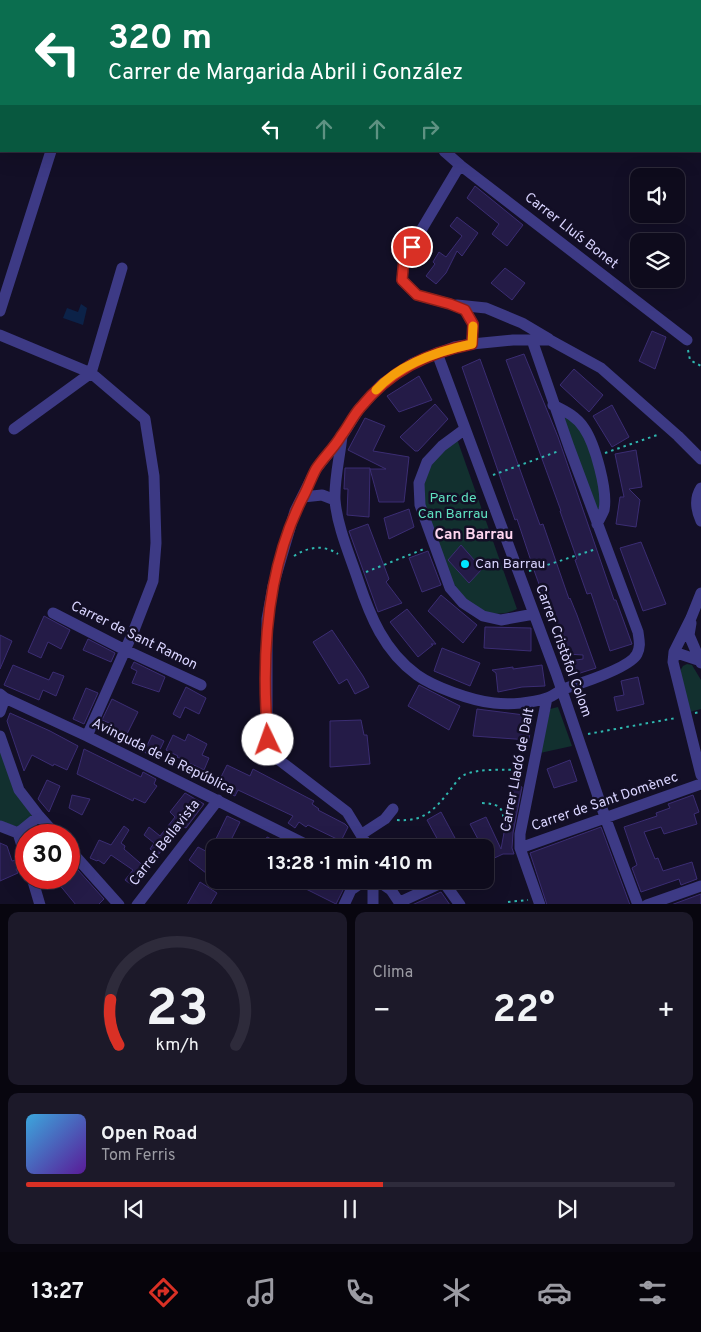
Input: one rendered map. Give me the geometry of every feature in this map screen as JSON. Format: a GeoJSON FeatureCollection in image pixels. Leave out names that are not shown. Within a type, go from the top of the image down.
{"type":"FeatureCollection","features":[{"type":"Feature","properties":{"kind":"street"},"geometry":{"type":"LineString","coordinates":[[0,311],[51,152]]}},
{"type":"Feature","properties":{"kind":"street","name":"Carrer Lluís Bonet"},"geometry":{"type":"LineString","coordinates":[[445,152],[687,340]]}},
{"type":"Feature","properties":{"kind":"street"},"geometry":{"type":"LineString","coordinates":[[460,164],[404,259],[402,280],[417,295],[465,310],[473,324],[472,344]]}},
{"type":"Feature","properties":{"kind":"street"},"geometry":{"type":"LineString","coordinates":[[14,428],[91,372],[122,268]]}},
{"type":"Feature","properties":{"kind":"street"},"geometry":{"type":"LineString","coordinates":[[450,304],[486,308],[522,323],[601,368],[701,459]]}},
{"type":"Feature","properties":{"kind":"street"},"geometry":{"type":"LineString","coordinates":[[0,335],[91,372],[145,419],[154,476],[156,543],[153,581],[87,736]]}},
{"type":"Feature","properties":{"kind":"street"},"geometry":{"type":"LineString","coordinates":[[342,436],[335,500],[339,520],[371,618],[386,643],[406,666],[437,686],[468,697],[494,703],[524,702],[547,698],[622,665],[637,656],[640,645],[638,632],[553,405],[532,340]]}},
{"type":"Feature","properties":{"kind":"street"},"geometry":{"type":"LineString","coordinates":[[364,839],[347,812],[279,760],[272,752],[268,740],[267,619],[273,586],[295,511],[316,469],[342,436],[359,409],[382,384],[412,363],[438,353],[472,344],[550,340]]}},
{"type":"Feature","properties":{"kind":"street","name":"Carrer Cristòfol Colom"},"geometry":{"type":"LineString","coordinates":[[438,353],[562,690],[605,817],[638,904]]}},
{"type":"Feature","properties":{"kind":"street"},"geometry":{"type":"LineString","coordinates":[[553,405],[569,412],[585,428],[596,456],[604,482],[604,510],[597,524]]}},
{"type":"Feature","properties":{"kind":"street"},"geometry":{"type":"LineString","coordinates":[[465,429],[442,446],[427,462],[419,483],[420,505],[434,546],[450,588],[463,603],[483,616],[501,620],[534,614]]}},
{"type":"Feature","properties":{"kind":"street"},"geometry":{"type":"LineString","coordinates":[[701,488],[698,493],[696,506],[701,521]]}},
{"type":"Feature","properties":{"kind":"street"},"geometry":{"type":"LineString","coordinates":[[303,497],[322,495],[335,500]]}},
{"type":"Feature","properties":{"kind":"street"},"geometry":{"type":"LineString","coordinates":[[701,594],[674,652],[672,662],[701,775]]}},
{"type":"Feature","properties":{"kind":"street","name":"Carrer de Sant Ramon"},"geometry":{"type":"LineString","coordinates":[[53,613],[125,650],[201,685]]}},
{"type":"Feature","properties":{"kind":"street"},"geometry":{"type":"LineString","coordinates":[[691,618],[689,635],[701,662]]}},
{"type":"Feature","properties":{"kind":"street"},"geometry":{"type":"LineString","coordinates":[[674,652],[701,662]]}},
{"type":"Feature","properties":{"kind":"street"},"geometry":{"type":"LineString","coordinates":[[0,712],[2,696]]}},
{"type":"Feature","properties":{"kind":"street","name":"Avinguda de la República"},"geometry":{"type":"LineString","coordinates":[[2,696],[295,839]]}},
{"type":"Feature","properties":{"kind":"street","name":"Carrer Lladó de Dalt"},"geometry":{"type":"LineString","coordinates":[[539,902],[520,848],[520,834],[547,698]]}},
{"type":"Feature","properties":{"kind":"street"},"geometry":{"type":"LineString","coordinates":[[0,736],[19,790],[46,824]]}},
{"type":"Feature","properties":{"kind":"street","name":"Carrer de Sant Domènec"},"geometry":{"type":"LineString","coordinates":[[520,848],[701,784]]}},
{"type":"Feature","properties":{"kind":"street","name":"Carrer Bellavista"},"geometry":{"type":"LineString","coordinates":[[137,904],[218,800]]}},
{"type":"Feature","properties":{"kind":"street"},"geometry":{"type":"LineString","coordinates":[[362,834],[385,819],[392,809]]}},
{"type":"Feature","properties":{"kind":"street"},"geometry":{"type":"LineString","coordinates":[[29,824],[39,816]]}},
{"type":"Feature","properties":{"kind":"street"},"geometry":{"type":"LineString","coordinates":[[0,826],[15,832]]}},
{"type":"Feature","properties":{"kind":"street"},"geometry":{"type":"LineString","coordinates":[[80,861],[119,904]]}},
{"type":"Feature","properties":{"kind":"street"},"geometry":{"type":"LineString","coordinates":[[389,889],[401,903],[439,884],[445,884],[460,904]]}},
{"type":"Feature","properties":{"kind":"street"},"geometry":{"type":"LineString","coordinates":[[647,904],[701,886]]}},
{"type":"Feature","properties":{"kind":"street"},"geometry":{"type":"LineString","coordinates":[[35,889],[40,904]]}},
{"type":"Feature","properties":{"kind":"street"},"geometry":{"type":"LineString","coordinates":[[344,904],[353,889]]}},
{"type":"Feature","properties":{"kind":"street"},"geometry":{"type":"LineString","coordinates":[[372,889],[374,904]]}},
{"type":"Feature","properties":{"kind":"path"},"geometry":{"type":"LineString","coordinates":[[687,340],[690,360],[701,366]]}},
{"type":"Feature","properties":{"kind":"path"},"geometry":{"type":"LineString","coordinates":[[596,456],[671,430]]}},
{"type":"Feature","properties":{"kind":"path"},"geometry":{"type":"LineString","coordinates":[[484,478],[569,447]]}},
{"type":"Feature","properties":{"kind":"path"},"geometry":{"type":"LineString","coordinates":[[357,576],[434,546]]}},
{"type":"Feature","properties":{"kind":"path"},"geometry":{"type":"LineString","coordinates":[[519,574],[605,546]]}},
{"type":"Feature","properties":{"kind":"path"},"geometry":{"type":"LineString","coordinates":[[292,557],[302,550],[321,547],[332,550],[339,556]]}},
{"type":"Feature","properties":{"kind":"path"},"geometry":{"type":"LineString","coordinates":[[578,736],[685,716]]}},
{"type":"Feature","properties":{"kind":"path"},"geometry":{"type":"LineString","coordinates":[[385,819],[411,820],[422,818],[438,805],[462,776],[474,771],[532,771]]}},
{"type":"Feature","properties":{"kind":"path"},"geometry":{"type":"LineString","coordinates":[[482,803],[500,806],[503,812],[504,831]]}},
{"type":"Feature","properties":{"kind":"path"},"geometry":{"type":"LineString","coordinates":[[508,902],[539,902]]}},
{"type":"Feature","properties":{"kind":"green space"},"geometry":{"type":"Polygon","coordinates":[[[558,407],[584,429],[603,482],[597,522],[558,407]]]}},
{"type":"Feature","properties":{"kind":"green space","name":"Parc de Can Barrau"},"geometry":{"type":"Polygon","coordinates":[[[457,439],[517,609],[508,612],[499,614],[482,611],[460,595],[449,577],[427,513],[423,499],[425,477],[431,464],[457,439]]]}},
{"type":"Feature","properties":{"kind":"green space"},"geometry":{"type":"Polygon","coordinates":[[[687,664],[692,665],[701,680],[701,709],[690,712],[680,671],[687,664]]]}},
{"type":"Feature","properties":{"kind":"green space"},"geometry":{"type":"Polygon","coordinates":[[[558,707],[572,746],[540,753],[550,709],[558,707]]]}},
{"type":"Feature","properties":{"kind":"green space"},"geometry":{"type":"Polygon","coordinates":[[[0,749],[32,816],[22,824],[15,824],[15,826],[0,821],[0,749]]]}},
{"type":"Feature","properties":{"kind":"water"},"geometry":{"type":"Polygon","coordinates":[[[81,304],[87,308],[83,325],[63,318],[67,308],[78,312],[81,304]]]}},
{"type":"Feature","properties":{"kind":"building"},"geometry":{"type":"Polygon","coordinates":[[[475,186],[523,225],[507,246],[492,234],[499,224],[467,198],[475,186]]]}},
{"type":"Feature","properties":{"kind":"building"},"geometry":{"type":"Polygon","coordinates":[[[457,217],[478,233],[462,256],[457,251],[446,273],[436,284],[426,276],[435,264],[433,262],[439,252],[446,257],[462,236],[450,226],[457,217]]]}},
{"type":"Feature","properties":{"kind":"building"},"geometry":{"type":"Polygon","coordinates":[[[505,268],[525,283],[512,300],[491,283],[505,268]]]}},
{"type":"Feature","properties":{"kind":"building"},"geometry":{"type":"Polygon","coordinates":[[[652,331],[666,337],[655,369],[639,361],[652,331]]]}},
{"type":"Feature","properties":{"kind":"building"},"geometry":{"type":"Polygon","coordinates":[[[524,354],[558,437],[614,600],[616,600],[632,644],[610,651],[591,593],[587,594],[561,511],[506,360],[524,354]]]}},
{"type":"Feature","properties":{"kind":"building"},"geometry":{"type":"Polygon","coordinates":[[[480,359],[540,525],[543,524],[569,599],[577,615],[596,668],[574,675],[569,661],[583,659],[583,655],[567,654],[553,615],[551,616],[547,597],[544,598],[462,367],[480,359]]]}},
{"type":"Feature","properties":{"kind":"building"},"geometry":{"type":"Polygon","coordinates":[[[574,369],[603,395],[589,412],[560,385],[574,369]]]}},
{"type":"Feature","properties":{"kind":"building"},"geometry":{"type":"Polygon","coordinates":[[[419,376],[432,400],[399,412],[387,396],[419,376]]]}},
{"type":"Feature","properties":{"kind":"building"},"geometry":{"type":"Polygon","coordinates":[[[435,404],[448,419],[418,451],[415,451],[400,437],[435,404]]]}},
{"type":"Feature","properties":{"kind":"building"},"geometry":{"type":"Polygon","coordinates":[[[612,405],[629,437],[612,447],[593,416],[612,405]]]}},
{"type":"Feature","properties":{"kind":"building"},"geometry":{"type":"Polygon","coordinates":[[[365,418],[385,426],[373,451],[409,457],[404,502],[379,502],[370,469],[386,469],[348,450],[365,418]]]}},
{"type":"Feature","properties":{"kind":"building"},"geometry":{"type":"Polygon","coordinates":[[[636,450],[642,487],[629,489],[640,500],[636,527],[616,524],[620,497],[624,497],[615,454],[636,450]]]}},
{"type":"Feature","properties":{"kind":"building"},"geometry":{"type":"Polygon","coordinates":[[[345,468],[370,468],[369,517],[347,515],[348,489],[344,489],[345,468]]]}},
{"type":"Feature","properties":{"kind":"building"},"geometry":{"type":"Polygon","coordinates":[[[409,509],[414,527],[389,539],[384,518],[409,509]]]}},
{"type":"Feature","properties":{"kind":"building"},"geometry":{"type":"Polygon","coordinates":[[[368,524],[389,579],[386,582],[402,603],[378,612],[349,531],[368,524]]]}},
{"type":"Feature","properties":{"kind":"building"},"geometry":{"type":"Polygon","coordinates":[[[641,542],[666,604],[643,611],[620,548],[641,542]]]}},
{"type":"Feature","properties":{"kind":"building","name":"Can Barrau"},"geometry":{"type":"Polygon","coordinates":[[[461,545],[482,569],[469,583],[448,560],[461,545]]]}},
{"type":"Feature","properties":{"kind":"building"},"geometry":{"type":"Polygon","coordinates":[[[428,551],[441,585],[422,592],[409,558],[428,551]]]}},
{"type":"Feature","properties":{"kind":"building"},"geometry":{"type":"Polygon","coordinates":[[[441,595],[477,625],[463,643],[428,611],[441,595]]]}},
{"type":"Feature","properties":{"kind":"building"},"geometry":{"type":"Polygon","coordinates":[[[407,609],[436,644],[431,644],[433,645],[418,657],[390,622],[407,609]]]}},
{"type":"Feature","properties":{"kind":"building"},"geometry":{"type":"Polygon","coordinates":[[[44,616],[70,630],[61,649],[48,642],[41,658],[28,652],[44,616]]]}},
{"type":"Feature","properties":{"kind":"building"},"geometry":{"type":"Polygon","coordinates":[[[485,627],[531,628],[531,651],[484,648],[485,627]]]}},
{"type":"Feature","properties":{"kind":"building"},"geometry":{"type":"Polygon","coordinates":[[[332,630],[369,687],[355,694],[347,679],[339,684],[313,642],[332,630]]]}},
{"type":"Feature","properties":{"kind":"building"},"geometry":{"type":"Polygon","coordinates":[[[0,635],[12,641],[0,669],[0,635]]]}},
{"type":"Feature","properties":{"kind":"building"},"geometry":{"type":"Polygon","coordinates":[[[88,639],[115,653],[111,662],[83,650],[88,639]]]}},
{"type":"Feature","properties":{"kind":"building"},"geometry":{"type":"Polygon","coordinates":[[[442,648],[480,663],[470,686],[434,671],[442,648]]]}},
{"type":"Feature","properties":{"kind":"building"},"geometry":{"type":"Polygon","coordinates":[[[134,662],[165,677],[159,692],[132,683],[137,671],[131,668],[134,662]]]}},
{"type":"Feature","properties":{"kind":"building"},"geometry":{"type":"Polygon","coordinates":[[[13,665],[49,680],[53,672],[64,676],[56,696],[43,690],[39,700],[4,685],[13,665]]]}},
{"type":"Feature","properties":{"kind":"building"},"geometry":{"type":"Polygon","coordinates":[[[542,665],[545,686],[522,687],[498,692],[496,673],[492,670],[542,665]]]}},
{"type":"Feature","properties":{"kind":"building"},"geometry":{"type":"Polygon","coordinates":[[[638,677],[644,704],[617,711],[614,697],[624,695],[621,681],[638,677]]]}},
{"type":"Feature","properties":{"kind":"building"},"geometry":{"type":"Polygon","coordinates":[[[419,685],[460,706],[449,730],[408,706],[419,685]]]}},
{"type":"Feature","properties":{"kind":"building"},"geometry":{"type":"Polygon","coordinates":[[[186,687],[206,698],[199,714],[185,707],[180,718],[173,714],[186,687]]]}},
{"type":"Feature","properties":{"kind":"building"},"geometry":{"type":"Polygon","coordinates":[[[86,688],[98,693],[84,724],[73,719],[86,688]]]}},
{"type":"Feature","properties":{"kind":"building"},"geometry":{"type":"Polygon","coordinates":[[[112,699],[138,712],[127,734],[113,727],[114,725],[102,720],[112,699]]]}},
{"type":"Feature","properties":{"kind":"building"},"geometry":{"type":"Polygon","coordinates":[[[477,709],[532,716],[529,740],[473,736],[477,709]]]}},
{"type":"Feature","properties":{"kind":"building"},"geometry":{"type":"Polygon","coordinates":[[[10,713],[78,746],[67,770],[54,764],[53,766],[32,755],[24,771],[7,721],[10,713]]]}},
{"type":"Feature","properties":{"kind":"building"},"geometry":{"type":"Polygon","coordinates":[[[361,720],[364,735],[367,735],[370,764],[330,767],[330,721],[361,720]]]}},
{"type":"Feature","properties":{"kind":"building"},"geometry":{"type":"Polygon","coordinates":[[[188,734],[207,744],[202,755],[209,758],[204,770],[166,750],[173,735],[185,741],[188,734]]]}},
{"type":"Feature","properties":{"kind":"building"},"geometry":{"type":"Polygon","coordinates":[[[152,735],[164,741],[156,758],[144,752],[152,735]]]}},
{"type":"Feature","properties":{"kind":"building"},"geometry":{"type":"Polygon","coordinates":[[[84,749],[141,777],[143,772],[156,779],[154,784],[157,786],[145,803],[134,798],[133,801],[77,774],[84,749]]]}},
{"type":"Feature","properties":{"kind":"building"},"geometry":{"type":"Polygon","coordinates":[[[570,760],[577,781],[554,788],[547,769],[570,760]]]}},
{"type":"Feature","properties":{"kind":"building"},"geometry":{"type":"Polygon","coordinates":[[[227,765],[250,776],[253,769],[314,801],[312,804],[318,810],[348,827],[342,839],[337,839],[308,825],[306,827],[299,822],[295,828],[288,823],[293,816],[238,790],[235,796],[216,787],[227,765]]]}},
{"type":"Feature","properties":{"kind":"building"},"geometry":{"type":"Polygon","coordinates":[[[47,780],[60,786],[49,812],[38,799],[47,780]]]}},
{"type":"Feature","properties":{"kind":"building"},"geometry":{"type":"Polygon","coordinates":[[[513,784],[522,787],[513,833],[512,848],[514,854],[503,854],[494,858],[494,839],[478,839],[470,824],[486,817],[501,849],[513,784]]]}},
{"type":"Feature","properties":{"kind":"building"},"geometry":{"type":"Polygon","coordinates":[[[185,793],[204,804],[186,828],[181,825],[158,855],[150,849],[154,843],[144,835],[149,827],[160,836],[175,817],[170,812],[185,793]]]}},
{"type":"Feature","properties":{"kind":"building"},"geometry":{"type":"Polygon","coordinates":[[[72,795],[90,799],[82,815],[69,808],[72,795]]]}},
{"type":"Feature","properties":{"kind":"building"},"geometry":{"type":"Polygon","coordinates":[[[693,795],[699,812],[694,814],[697,824],[664,834],[661,827],[644,832],[655,859],[658,858],[663,871],[692,862],[697,879],[681,885],[679,879],[641,892],[632,868],[637,865],[624,827],[657,816],[656,813],[670,808],[668,804],[693,795]]]}},
{"type":"Feature","properties":{"kind":"building"},"geometry":{"type":"Polygon","coordinates":[[[441,812],[455,838],[437,839],[427,820],[441,812]]]}},
{"type":"Feature","properties":{"kind":"building"},"geometry":{"type":"Polygon","coordinates":[[[227,816],[240,822],[232,839],[216,839],[227,816]]]}},
{"type":"Feature","properties":{"kind":"building"},"geometry":{"type":"Polygon","coordinates":[[[124,826],[129,830],[121,843],[125,846],[124,849],[147,869],[133,886],[125,880],[133,870],[111,855],[104,864],[90,858],[99,840],[111,845],[124,826]]]}},
{"type":"Feature","properties":{"kind":"building"},"geometry":{"type":"Polygon","coordinates":[[[601,827],[630,904],[547,904],[530,853],[601,827]]]}},
{"type":"Feature","properties":{"kind":"building"},"geometry":{"type":"Polygon","coordinates":[[[0,843],[7,846],[12,861],[15,860],[15,874],[0,881],[0,843]]]}},
{"type":"Feature","properties":{"kind":"building"},"geometry":{"type":"Polygon","coordinates":[[[198,847],[206,851],[206,873],[189,860],[198,847]]]}},
{"type":"Feature","properties":{"kind":"building"},"geometry":{"type":"Polygon","coordinates":[[[80,872],[104,899],[99,904],[75,904],[63,889],[80,889],[80,872]]]}},
{"type":"Feature","properties":{"kind":"building"},"geometry":{"type":"Polygon","coordinates":[[[200,882],[206,886],[206,889],[211,889],[217,893],[211,904],[188,904],[200,882]]]}},
{"type":"Feature","properties":{"kind":"building"},"geometry":{"type":"Polygon","coordinates":[[[306,889],[344,889],[336,904],[306,889]]]}},
{"type":"Feature","properties":{"kind":"building"},"geometry":{"type":"Polygon","coordinates":[[[441,892],[449,904],[414,904],[441,892]]]}},
{"type":"Feature","properties":{"kind":"building"},"geometry":{"type":"Polygon","coordinates":[[[701,894],[701,904],[674,904],[701,894]]]}},
{"type":"Feature","properties":{"kind":"slow traffic"},"geometry":{"type":"LineString","coordinates":[[376,390],[412,363],[438,353],[472,344],[473,326]]}},
{"type":"Feature","properties":{"kind":"place","name":"Can Barrau"},"geometry":{"type":"Point","coordinates":[465,564]}},
{"type":"Feature","properties":{"kind":"district","name":"Can Barrau"},"geometry":{"type":"Point","coordinates":[474,535]}},
{"type":"Feature","properties":{"kind":"route"},"geometry":{"type":"LineString","coordinates":[[268,740],[266,726],[267,619],[273,586],[295,511],[316,469],[342,436],[359,409],[382,384],[412,363],[438,353],[472,344],[473,324],[465,310],[417,295],[402,280],[404,259],[412,247]]}}]}
